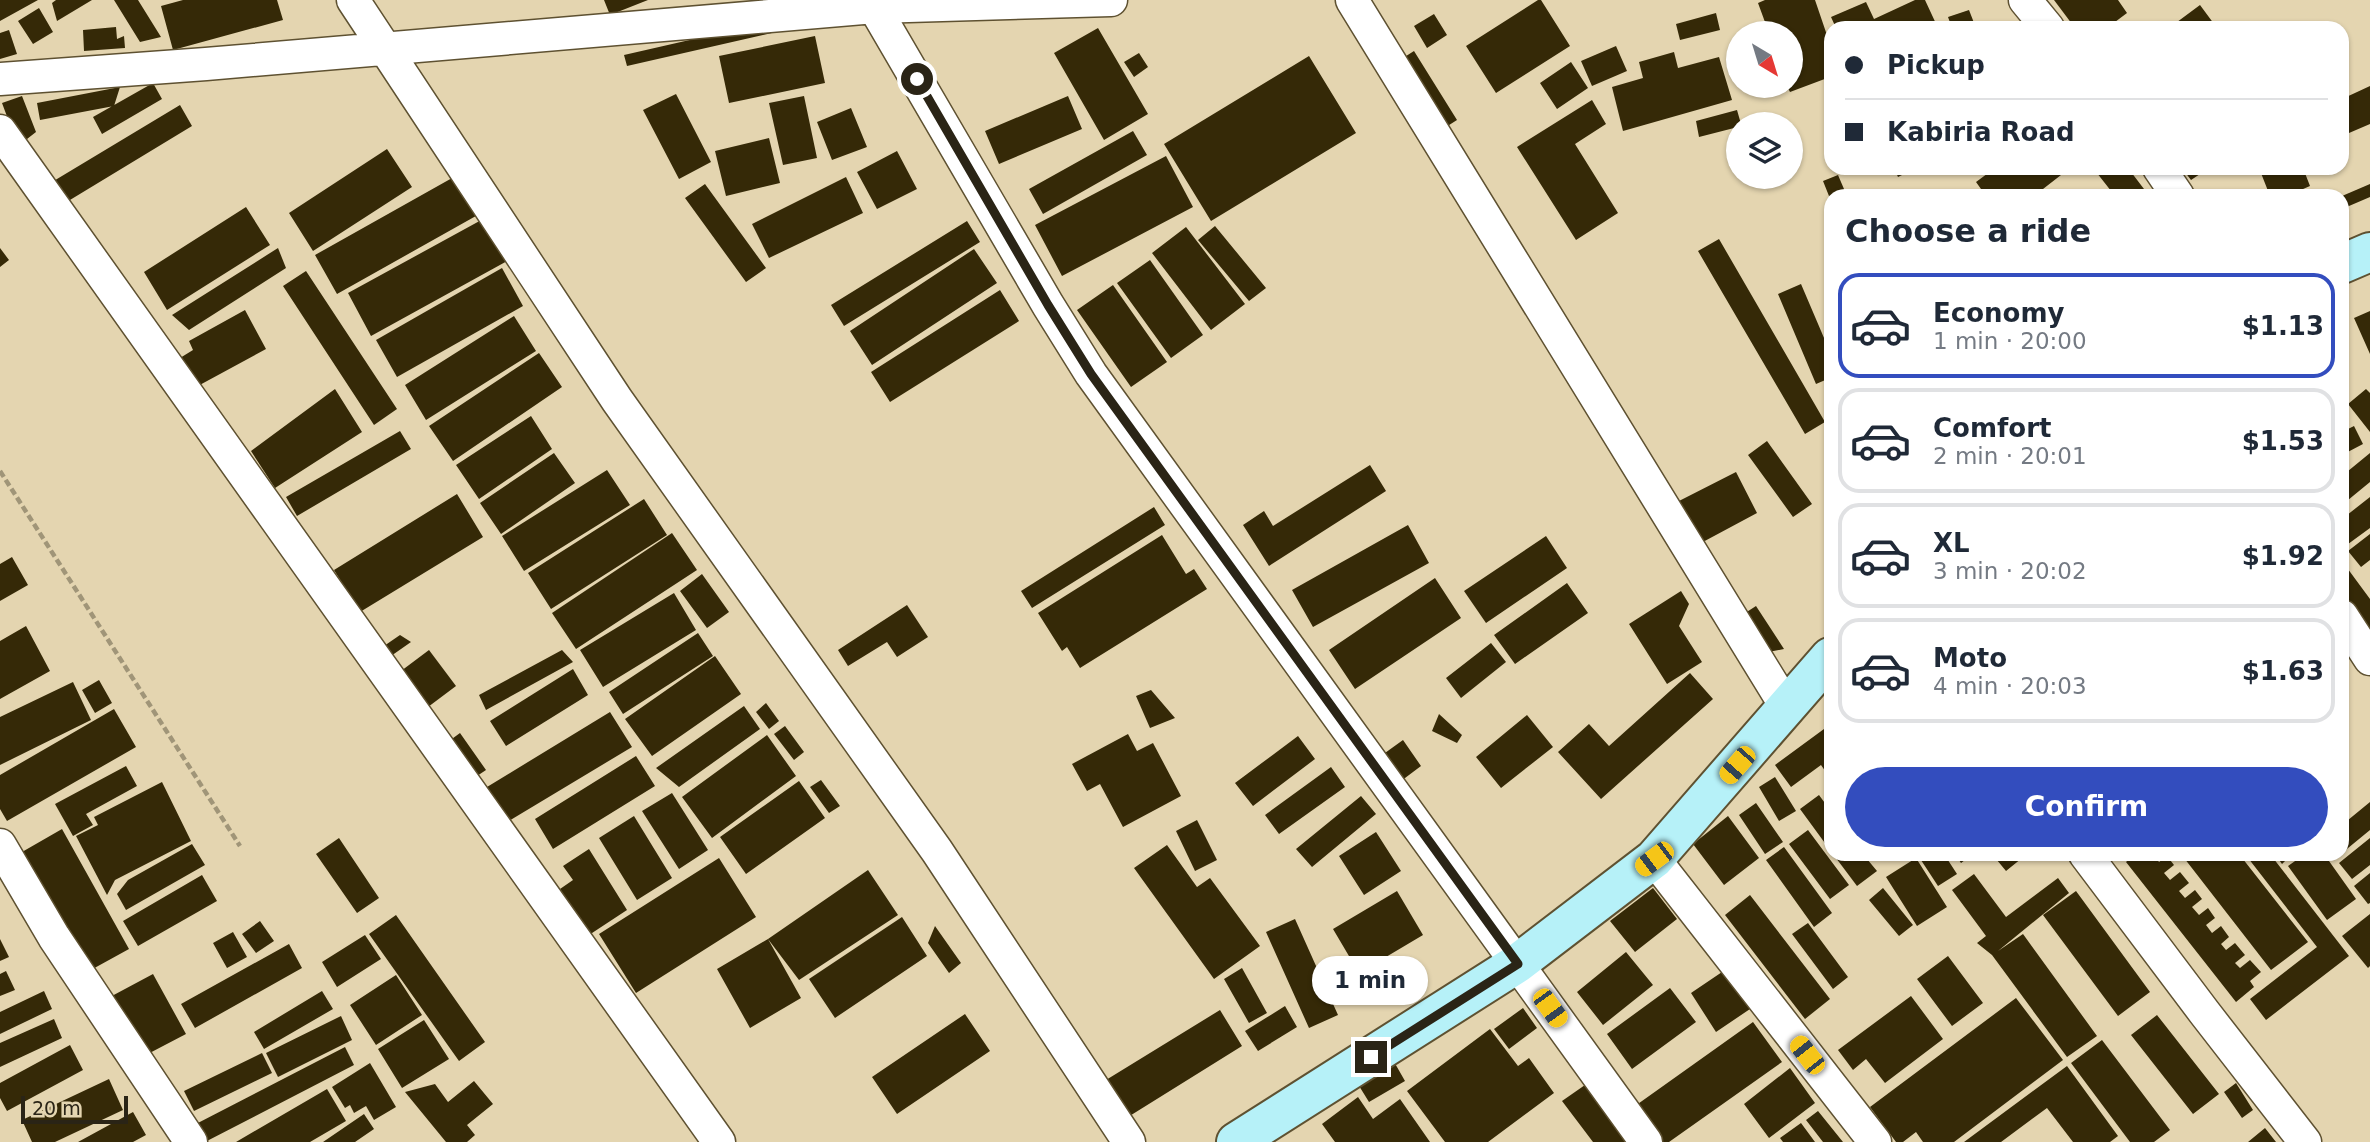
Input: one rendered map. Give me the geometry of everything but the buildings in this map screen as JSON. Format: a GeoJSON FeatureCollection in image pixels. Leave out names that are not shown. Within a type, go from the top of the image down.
{"type":"FeatureCollection","features":[{"type":"Feature","properties":{"kind":"main road"},"geometry":{"type":"LineString","coordinates":[[2349,261],[2370,252]]}},
{"type":"Feature","properties":{"kind":"main road"},"geometry":{"type":"LineString","coordinates":[[1238,1141],[1518,964],[1654,859],[1824,664]]}},
{"type":"Feature","properties":{"kind":"street"},"geometry":{"type":"LineString","coordinates":[[353,0],[617,400],[937,851],[1129,1142]]}},
{"type":"Feature","properties":{"kind":"street"},"geometry":{"type":"LineString","coordinates":[[0,79],[385,48],[872,3],[1111,0]]}},
{"type":"Feature","properties":{"kind":"street"},"geometry":{"type":"LineString","coordinates":[[1352,0],[1787,708]]}},
{"type":"Feature","properties":{"kind":"street"},"geometry":{"type":"LineString","coordinates":[[2025,0],[2042,21]]}},
{"type":"Feature","properties":{"kind":"street"},"geometry":{"type":"LineString","coordinates":[[872,3],[1091,374],[1646,1142]]}},
{"type":"Feature","properties":{"kind":"street"},"geometry":{"type":"LineString","coordinates":[[0,131],[719,1142]]}},
{"type":"Feature","properties":{"kind":"street"},"geometry":{"type":"LineString","coordinates":[[2349,626],[2370,660]]}},
{"type":"Feature","properties":{"kind":"street"},"geometry":{"type":"LineString","coordinates":[[0,845],[54,937],[191,1142]]}},
{"type":"Feature","properties":{"kind":"street"},"geometry":{"type":"LineString","coordinates":[[1654,859],[1875,1142]]}},
{"type":"Feature","properties":{"kind":"street"},"geometry":{"type":"LineString","coordinates":[[2090,861],[2305,1142]]}},
{"type":"Feature","properties":{"kind":"path"},"geometry":{"type":"LineString","coordinates":[[0,471],[240,846]]}},
{"type":"Feature","properties":{"kind":"route"},"geometry":{"type":"LineString","coordinates":[[917,79],[1091,374],[1518,964],[1371,1057]]}}]}
